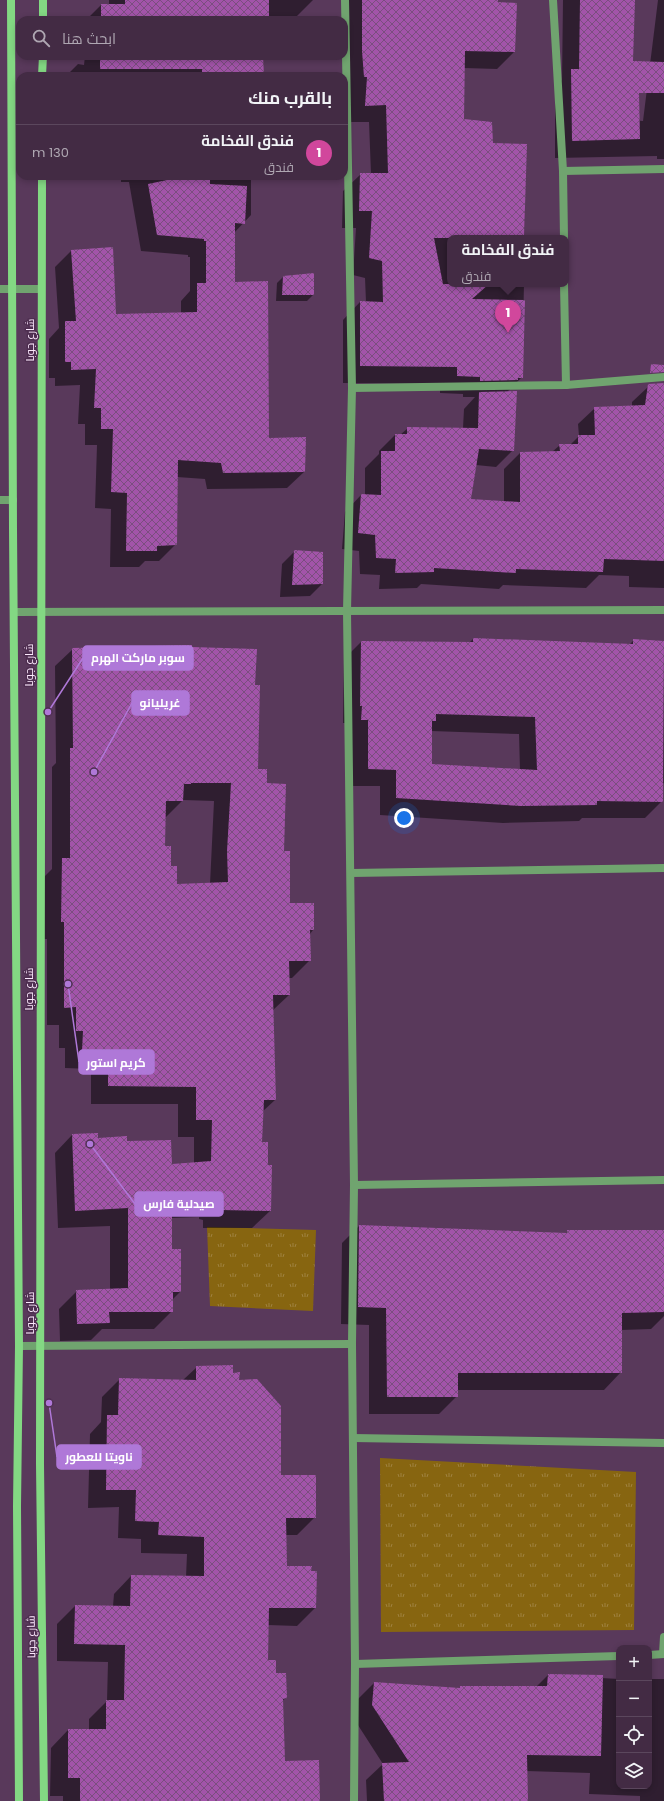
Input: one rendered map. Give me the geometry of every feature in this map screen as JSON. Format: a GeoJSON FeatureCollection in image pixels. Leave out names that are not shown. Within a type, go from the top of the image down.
{"type":"FeatureCollection","features":[{"type":"Feature","properties":{"kind":"street","name":"شارع جوبا"},"geometry":{"type":"LineString","coordinates":[[11,0],[19,1346],[17,1514],[19,1801]]}},
{"type":"Feature","properties":{"kind":"street"},"geometry":{"type":"LineString","coordinates":[[43,0],[43,16]]}},
{"type":"Feature","properties":{"kind":"street"},"geometry":{"type":"LineString","coordinates":[[346,0],[346,16]]}},
{"type":"Feature","properties":{"kind":"street"},"geometry":{"type":"LineString","coordinates":[[553,0],[563,171],[564,235]]}},
{"type":"Feature","properties":{"kind":"street"},"geometry":{"type":"LineString","coordinates":[[42,72],[43,60]]}},
{"type":"Feature","properties":{"kind":"street"},"geometry":{"type":"LineString","coordinates":[[347,60],[347,72]]}},
{"type":"Feature","properties":{"kind":"street"},"geometry":{"type":"LineString","coordinates":[[348,129],[352,388],[347,611],[354,1185],[352,1344],[355,1664],[354,1801]]}},
{"type":"Feature","properties":{"kind":"street"},"geometry":{"type":"LineString","coordinates":[[563,171],[664,168]]}},
{"type":"Feature","properties":{"kind":"street","name":"شارع جوبا"},"geometry":{"type":"LineString","coordinates":[[42,180],[40,612],[40,1464],[44,1801]]}},
{"type":"Feature","properties":{"kind":"street"},"geometry":{"type":"LineString","coordinates":[[564,287],[566,385]]}},
{"type":"Feature","properties":{"kind":"street"},"geometry":{"type":"LineString","coordinates":[[0,289],[41,289]]}},
{"type":"Feature","properties":{"kind":"street"},"geometry":{"type":"LineString","coordinates":[[352,388],[566,385],[664,377]]}},
{"type":"Feature","properties":{"kind":"street"},"geometry":{"type":"LineString","coordinates":[[0,500],[13,500]]}},
{"type":"Feature","properties":{"kind":"street"},"geometry":{"type":"LineString","coordinates":[[14,612],[664,610]]}},
{"type":"Feature","properties":{"kind":"street"},"geometry":{"type":"LineString","coordinates":[[351,873],[664,868]]}},
{"type":"Feature","properties":{"kind":"street"},"geometry":{"type":"LineString","coordinates":[[354,1185],[664,1180]]}},
{"type":"Feature","properties":{"kind":"street"},"geometry":{"type":"LineString","coordinates":[[19,1346],[352,1344]]}},
{"type":"Feature","properties":{"kind":"street"},"geometry":{"type":"LineString","coordinates":[[353,1438],[664,1443]]}},
{"type":"Feature","properties":{"kind":"street"},"geometry":{"type":"LineString","coordinates":[[652,1655],[664,1654],[664,1638]]}},
{"type":"Feature","properties":{"kind":"street"},"geometry":{"type":"LineString","coordinates":[[355,1664],[616,1656]]}},
{"type":"Feature","properties":{"kind":"green space"},"geometry":{"type":"Polygon","coordinates":[[[207,1227],[316,1230],[313,1311],[210,1306],[207,1227]]]}},
{"type":"Feature","properties":{"kind":"green space"},"geometry":{"type":"Polygon","coordinates":[[[380,1458],[636,1472],[634,1630],[381,1632],[380,1458]]]}},
{"type":"Feature","properties":{"kind":"building"},"geometry":{"type":"Polygon","coordinates":[[[125,0],[269,0],[269,16],[101,16],[101,4],[125,4],[125,0]]]}},
{"type":"Feature","properties":{"kind":"building"},"geometry":{"type":"Polygon","coordinates":[[[362,0],[498,0],[498,2],[517,3],[515,52],[465,51],[464,119],[492,122],[493,143],[527,144],[524,235],[447,235],[447,238],[434,238],[443,284],[447,284],[447,287],[486,287],[472,299],[525,300],[523,378],[518,378],[518,380],[480,381],[480,377],[457,376],[457,367],[360,366],[360,301],[383,302],[382,261],[369,258],[372,211],[359,211],[360,173],[388,173],[386,105],[365,106],[367,77],[364,77],[362,51],[362,0]]]}},
{"type":"Feature","properties":{"kind":"building"},"geometry":{"type":"Polygon","coordinates":[[[580,0],[635,0],[633,61],[664,62],[664,93],[639,93],[640,139],[572,141],[571,69],[579,69],[580,0]]]}},
{"type":"Feature","properties":{"kind":"building"},"geometry":{"type":"Polygon","coordinates":[[[100,60],[263,60],[264,72],[202,72],[202,69],[100,69],[100,60]]]}},
{"type":"Feature","properties":{"kind":"building"},"geometry":{"type":"Polygon","coordinates":[[[167,180],[210,180],[210,184],[247,186],[245,224],[235,223],[235,282],[268,281],[269,438],[306,437],[305,472],[223,473],[221,463],[178,460],[177,545],[157,546],[157,551],[126,551],[127,493],[111,492],[113,429],[101,429],[101,408],[94,408],[96,369],[71,370],[71,362],[65,362],[65,321],[76,321],[71,250],[113,247],[116,314],[197,312],[197,283],[206,283],[206,241],[204,241],[204,239],[157,235],[148,184],[167,180]]]}},
{"type":"Feature","properties":{"kind":"building"},"geometry":{"type":"Polygon","coordinates":[[[314,273],[314,295],[282,295],[283,276],[314,273]]]}},
{"type":"Feature","properties":{"kind":"building"},"geometry":{"type":"Polygon","coordinates":[[[651,364],[664,365],[664,372],[650,373],[651,364]]]}},
{"type":"Feature","properties":{"kind":"building"},"geometry":{"type":"Polygon","coordinates":[[[664,383],[664,561],[604,559],[603,572],[516,569],[516,573],[434,568],[434,572],[395,573],[396,559],[376,558],[375,535],[358,533],[361,494],[381,495],[381,451],[395,451],[395,434],[407,434],[407,427],[478,428],[479,392],[517,391],[514,451],[479,449],[471,499],[520,502],[520,452],[560,451],[559,444],[578,444],[578,435],[595,435],[594,407],[645,405],[648,384],[664,383]]]}},
{"type":"Feature","properties":{"kind":"building"},"geometry":{"type":"Polygon","coordinates":[[[294,550],[323,552],[323,584],[292,585],[294,550]]]}},
{"type":"Feature","properties":{"kind":"building"},"geometry":{"type":"Polygon","coordinates":[[[473,638],[633,644],[633,639],[664,641],[663,802],[597,801],[597,805],[521,806],[396,798],[396,770],[368,769],[368,720],[361,720],[362,706],[360,706],[361,641],[473,642],[473,638]],[[436,714],[436,721],[432,721],[432,764],[537,770],[535,717],[436,714]]]}},
{"type":"Feature","properties":{"kind":"building"},"geometry":{"type":"Polygon","coordinates":[[[192,645],[192,647],[257,649],[255,685],[260,685],[258,769],[267,769],[267,783],[286,784],[284,851],[290,851],[290,903],[314,903],[314,930],[310,930],[311,961],[289,961],[290,995],[273,995],[276,1100],[264,1100],[262,1142],[268,1142],[268,1165],[272,1165],[271,1211],[221,1210],[221,1202],[216,1202],[217,1199],[172,1201],[172,1249],[181,1249],[181,1292],[173,1292],[173,1312],[109,1312],[110,1323],[77,1324],[76,1290],[128,1288],[128,1208],[75,1211],[72,1134],[98,1133],[98,1138],[127,1136],[127,1141],[171,1140],[172,1164],[211,1161],[212,1120],[196,1120],[196,1087],[108,1086],[108,1051],[82,1051],[83,1031],[76,1031],[76,1007],[64,1008],[64,922],[61,922],[62,858],[70,858],[70,748],[73,748],[72,648],[192,645]],[[231,783],[184,784],[183,801],[166,801],[165,846],[171,846],[171,866],[177,866],[177,884],[228,882],[227,851],[231,783]]]}},
{"type":"Feature","properties":{"kind":"building"},"geometry":{"type":"Polygon","coordinates":[[[359,1225],[567,1233],[567,1230],[664,1230],[664,1312],[622,1313],[622,1373],[458,1373],[458,1397],[387,1397],[386,1308],[358,1307],[359,1225]]]}},
{"type":"Feature","properties":{"kind":"building"},"geometry":{"type":"Polygon","coordinates":[[[233,1365],[233,1373],[240,1372],[239,1380],[257,1379],[281,1406],[281,1475],[316,1475],[316,1518],[286,1518],[287,1566],[312,1566],[311,1571],[317,1571],[316,1608],[269,1608],[268,1660],[276,1660],[276,1673],[286,1673],[287,1698],[283,1699],[285,1761],[319,1760],[320,1801],[80,1801],[80,1778],[68,1778],[68,1729],[106,1729],[106,1700],[124,1700],[125,1645],[74,1644],[75,1605],[130,1606],[131,1575],[204,1576],[204,1537],[158,1535],[159,1522],[135,1521],[136,1490],[106,1490],[107,1415],[118,1415],[119,1378],[196,1380],[196,1366],[233,1365]]]}},
{"type":"Feature","properties":{"kind":"building"},"geometry":{"type":"Polygon","coordinates":[[[548,1674],[603,1675],[601,1756],[527,1755],[528,1801],[384,1801],[382,1763],[409,1762],[372,1705],[374,1682],[460,1688],[460,1686],[547,1686],[548,1674]]]}},
{"type":"Feature","properties":{"kind":"place","name":"فندق الفخامة"},"geometry":{"type":"Point","coordinates":[508,333]}},
{"type":"Feature","properties":{"kind":"place","name":"سوبر ماركت الهرم"},"geometry":{"type":"Point","coordinates":[48,712]}},
{"type":"Feature","properties":{"kind":"place","name":"غريليانو"},"geometry":{"type":"Point","coordinates":[94,772]}},
{"type":"Feature","properties":{"kind":"place","name":"كريم استور"},"geometry":{"type":"Point","coordinates":[68,984]}},
{"type":"Feature","properties":{"kind":"place","name":"صيدلية فارس"},"geometry":{"type":"Point","coordinates":[90,1144]}},
{"type":"Feature","properties":{"kind":"place","name":"ناويتا للعطور"},"geometry":{"type":"Point","coordinates":[49,1403]}}]}
